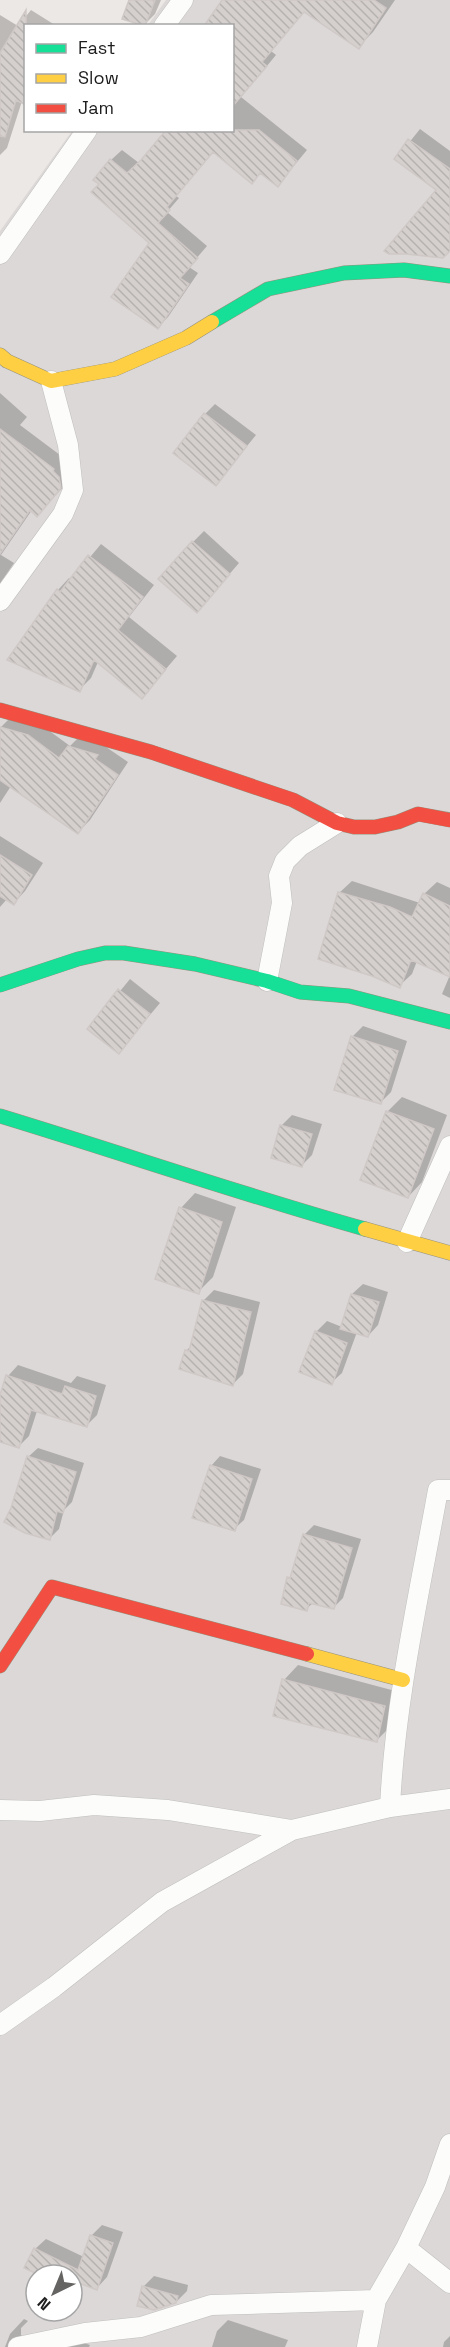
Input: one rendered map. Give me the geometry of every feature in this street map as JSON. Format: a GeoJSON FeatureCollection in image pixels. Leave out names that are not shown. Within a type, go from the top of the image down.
{"type":"FeatureCollection","features":[{"type":"Feature","properties":{"kind":"street"},"geometry":{"type":"LineString","coordinates":[[165,24],[183,0]]}},
{"type":"Feature","properties":{"kind":"street"},"geometry":{"type":"LineString","coordinates":[[0,254],[86,132]]}},
{"type":"Feature","properties":{"kind":"street"},"geometry":{"type":"LineString","coordinates":[[0,355],[7,361],[51,381],[115,369],[186,338],[268,290],[344,273],[404,270],[450,276]]}},
{"type":"Feature","properties":{"kind":"street"},"geometry":{"type":"LineString","coordinates":[[0,601],[63,514],[73,489],[68,445],[51,381]]}},
{"type":"Feature","properties":{"kind":"street"},"geometry":{"type":"LineString","coordinates":[[0,710],[162,755],[293,800],[337,823],[354,827],[375,826],[398,822],[418,814],[450,820]]}},
{"type":"Feature","properties":{"kind":"street"},"geometry":{"type":"LineString","coordinates":[[267,981],[282,903],[279,876],[285,861],[300,846],[337,823]]}},
{"type":"Feature","properties":{"kind":"street"},"geometry":{"type":"LineString","coordinates":[[0,985],[78,959],[115,953],[195,964],[267,981],[300,992],[349,996],[450,1022]]}},
{"type":"Feature","properties":{"kind":"street"},"geometry":{"type":"LineString","coordinates":[[0,1116],[268,1202],[450,1253]]}},
{"type":"Feature","properties":{"kind":"street"},"geometry":{"type":"LineString","coordinates":[[407,1242],[450,1146]]}},
{"type":"Feature","properties":{"kind":"street"},"geometry":{"type":"LineString","coordinates":[[390,1807],[392,1758],[438,1490],[450,1490]]}},
{"type":"Feature","properties":{"kind":"street"},"geometry":{"type":"LineString","coordinates":[[0,1666],[52,1587],[404,1680]]}},
{"type":"Feature","properties":{"kind":"street"},"geometry":{"type":"LineString","coordinates":[[0,2025],[54,1987],[162,1902],[292,1830],[390,1807],[450,1799]]}},
{"type":"Feature","properties":{"kind":"street"},"geometry":{"type":"LineString","coordinates":[[0,1810],[40,1811],[94,1805],[168,1810],[292,1830]]}},
{"type":"Feature","properties":{"kind":"street"},"geometry":{"type":"LineString","coordinates":[[367,2347],[376,2300],[406,2248],[435,2187],[450,2144]]}},
{"type":"Feature","properties":{"kind":"street"},"geometry":{"type":"LineString","coordinates":[[406,2248],[450,2283]]}},
{"type":"Feature","properties":{"kind":"street"},"geometry":{"type":"LineString","coordinates":[[18,2347],[85,2333],[141,2327],[211,2305],[376,2300]]}},
{"type":"Feature","properties":{"kind":"shaded area"},"geometry":{"type":"Polygon","coordinates":[[[166,0],[450,0],[450,2347],[0,2347],[0,231],[71,132],[234,132],[234,24],[149,24],[166,0]]]}},
{"type":"Feature","properties":{"kind":"building"},"geometry":{"type":"Polygon","coordinates":[[[129,0],[155,0],[146,24],[122,19],[129,0]]]}},
{"type":"Feature","properties":{"kind":"building"},"geometry":{"type":"Polygon","coordinates":[[[222,0],[374,0],[386,8],[359,49],[304,12],[262,62],[267,66],[234,105],[234,24],[205,24],[222,0]]]}},
{"type":"Feature","properties":{"kind":"building"},"geometry":{"type":"Polygon","coordinates":[[[26,10],[24,104],[16,100],[5,137],[0,136],[0,53],[26,10]]]}},
{"type":"Feature","properties":{"kind":"building"},"geometry":{"type":"Polygon","coordinates":[[[259,130],[297,161],[278,187],[260,173],[252,184],[213,152],[167,207],[170,210],[158,223],[198,258],[180,278],[189,284],[158,329],[111,297],[149,243],[91,192],[99,184],[93,180],[110,159],[127,173],[164,132],[259,130]]]}},
{"type":"Feature","properties":{"kind":"building"},"geometry":{"type":"Polygon","coordinates":[[[408,139],[450,169],[450,251],[443,258],[389,254],[384,251],[436,190],[394,159],[408,139]]]}},
{"type":"Feature","properties":{"kind":"building"},"geometry":{"type":"Polygon","coordinates":[[[204,413],[247,446],[216,486],[173,453],[204,413]]]}},
{"type":"Feature","properties":{"kind":"building"},"geometry":{"type":"Polygon","coordinates":[[[0,429],[54,469],[53,471],[59,477],[61,488],[37,517],[30,510],[0,554],[0,429]]]}},
{"type":"Feature","properties":{"kind":"building"},"geometry":{"type":"Polygon","coordinates":[[[192,541],[230,574],[197,613],[158,579],[192,541]]]}},
{"type":"Feature","properties":{"kind":"building"},"geometry":{"type":"Polygon","coordinates":[[[88,555],[143,597],[118,630],[166,669],[142,699],[94,660],[80,692],[7,660],[57,589],[60,592],[88,555]]]}},
{"type":"Feature","properties":{"kind":"building"},"geometry":{"type":"Polygon","coordinates":[[[0,727],[28,735],[59,758],[68,746],[98,755],[95,759],[118,775],[78,834],[0,780],[0,727]]]}},
{"type":"Feature","properties":{"kind":"building"},"geometry":{"type":"Polygon","coordinates":[[[0,855],[32,875],[14,905],[0,896],[0,855]]]}},
{"type":"Feature","properties":{"kind":"building"},"geometry":{"type":"Polygon","coordinates":[[[338,892],[390,907],[412,917],[423,893],[450,906],[450,977],[411,960],[400,988],[372,976],[318,959],[338,892]]]}},
{"type":"Feature","properties":{"kind":"building"},"geometry":{"type":"Polygon","coordinates":[[[118,989],[150,1014],[119,1054],[87,1029],[118,989]]]}},
{"type":"Feature","properties":{"kind":"building"},"geometry":{"type":"Polygon","coordinates":[[[351,1036],[398,1051],[381,1104],[334,1090],[351,1036]]]}},
{"type":"Feature","properties":{"kind":"building"},"geometry":{"type":"Polygon","coordinates":[[[386,1111],[434,1129],[408,1198],[360,1180],[386,1111]]]}},
{"type":"Feature","properties":{"kind":"building"},"geometry":{"type":"Polygon","coordinates":[[[280,1125],[312,1134],[302,1167],[271,1158],[280,1125]]]}},
{"type":"Feature","properties":{"kind":"building"},"geometry":{"type":"Polygon","coordinates":[[[179,1207],[222,1222],[199,1294],[155,1279],[179,1207]]]}},
{"type":"Feature","properties":{"kind":"building"},"geometry":{"type":"Polygon","coordinates":[[[351,1294],[379,1302],[368,1337],[340,1329],[351,1294]]]}},
{"type":"Feature","properties":{"kind":"building"},"geometry":{"type":"Polygon","coordinates":[[[202,1300],[251,1312],[233,1386],[179,1369],[185,1350],[189,1351],[202,1300]]]}},
{"type":"Feature","properties":{"kind":"building"},"geometry":{"type":"Polygon","coordinates":[[[315,1331],[347,1343],[332,1385],[299,1372],[315,1331]]]}},
{"type":"Feature","properties":{"kind":"building"},"geometry":{"type":"Polygon","coordinates":[[[6,1375],[62,1394],[65,1386],[96,1396],[87,1427],[31,1410],[19,1448],[0,1442],[0,1395],[6,1375]]]}},
{"type":"Feature","properties":{"kind":"building"},"geometry":{"type":"Polygon","coordinates":[[[27,1456],[76,1472],[63,1513],[57,1511],[50,1540],[25,1533],[4,1522],[11,1508],[27,1456]]]}},
{"type":"Feature","properties":{"kind":"building"},"geometry":{"type":"Polygon","coordinates":[[[210,1465],[252,1479],[235,1531],[192,1518],[210,1465]]]}},
{"type":"Feature","properties":{"kind":"building"},"geometry":{"type":"Polygon","coordinates":[[[303,1534],[352,1548],[334,1609],[309,1603],[307,1611],[281,1604],[287,1577],[290,1578],[303,1534]]]}},
{"type":"Feature","properties":{"kind":"building"},"geometry":{"type":"Polygon","coordinates":[[[282,1679],[385,1706],[377,1742],[273,1716],[282,1679]]]}},
{"type":"Feature","properties":{"kind":"building"},"geometry":{"type":"Polygon","coordinates":[[[90,2235],[113,2243],[97,2290],[84,2285],[84,2263],[80,2263],[90,2235]]]}},
{"type":"Feature","properties":{"kind":"building"},"geometry":{"type":"Polygon","coordinates":[[[34,2248],[64,2263],[26,2263],[34,2248]]]}},
{"type":"Feature","properties":{"kind":"building"},"geometry":{"type":"Polygon","coordinates":[[[142,2286],[178,2296],[176,2303],[154,2310],[137,2306],[142,2286]]]}},
{"type":"Feature","properties":{"kind":"traffic: fast"},"geometry":{"type":"LineString","coordinates":[[212,322],[268,289],[344,273],[404,270],[450,276]]}},
{"type":"Feature","properties":{"kind":"traffic: fast"},"geometry":{"type":"LineString","coordinates":[[0,985],[78,959],[105,953],[124,953],[195,964],[267,981],[300,992],[349,996],[450,1022]]}},
{"type":"Feature","properties":{"kind":"traffic: fast"},"geometry":{"type":"LineString","coordinates":[[0,1116],[365,1229]]}},
{"type":"Feature","properties":{"kind":"traffic: slow"},"geometry":{"type":"LineString","coordinates":[[0,355],[7,361],[51,381],[115,369],[186,338],[212,322]]}},
{"type":"Feature","properties":{"kind":"traffic: slow"},"geometry":{"type":"LineString","coordinates":[[365,1229],[450,1253]]}},
{"type":"Feature","properties":{"kind":"traffic: slow"},"geometry":{"type":"LineString","coordinates":[[307,1654],[403,1680]]}},
{"type":"Feature","properties":{"kind":"traffic: jam"},"geometry":{"type":"LineString","coordinates":[[0,710],[151,752],[293,800],[337,823],[354,827],[375,827],[398,822],[418,814],[450,820]]}},
{"type":"Feature","properties":{"kind":"traffic: jam"},"geometry":{"type":"LineString","coordinates":[[0,1666],[52,1587],[307,1654]]}}]}
